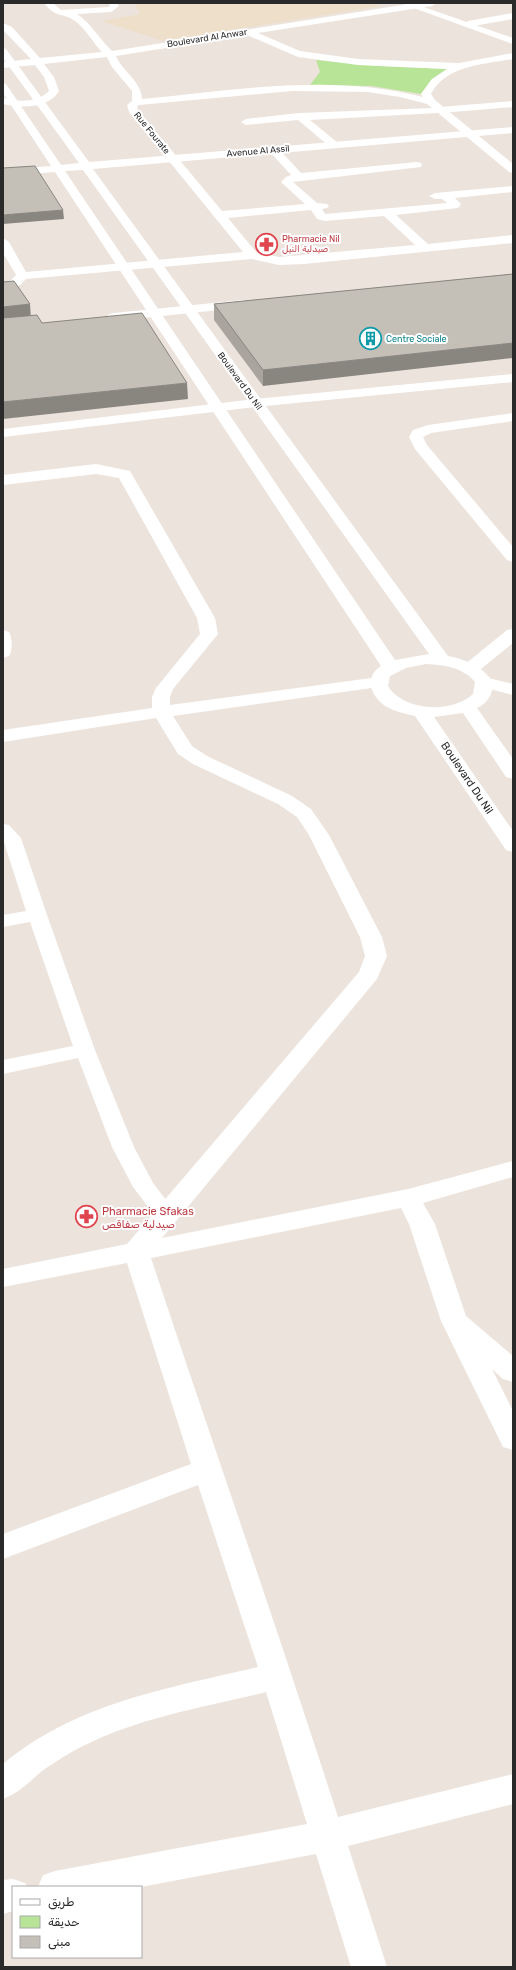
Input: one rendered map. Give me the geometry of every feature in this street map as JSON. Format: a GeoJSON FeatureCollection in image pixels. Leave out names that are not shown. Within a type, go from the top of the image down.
{"type":"FeatureCollection","features":[{"type":"Feature","properties":{"kind":"street","name":"Rue Fourate"},"geometry":{"type":"LineString","coordinates":[[48,3],[59,13],[76,17],[110,54],[115,65],[137,91],[137,102],[132,105],[133,110],[173,159],[185,170],[252,255]]}},
{"type":"Feature","properties":{"kind":"street"},"geometry":{"type":"LineString","coordinates":[[59,13],[111,9],[115,6],[113,3]]}},
{"type":"Feature","properties":{"kind":"street","name":"Boulevard Al Anwar"},"geometry":{"type":"LineString","coordinates":[[8,64],[110,54],[407,4],[432,3]]}},
{"type":"Feature","properties":{"kind":"street"},"geometry":{"type":"LineString","coordinates":[[407,4],[468,24],[513,41]]}},
{"type":"Feature","properties":{"kind":"street"},"geometry":{"type":"LineString","coordinates":[[468,24],[513,16]]}},
{"type":"Feature","properties":{"kind":"street"},"geometry":{"type":"LineString","coordinates":[[3,26],[9,29],[39,62],[53,85],[54,90],[52,94],[38,102],[8,102]]}},
{"type":"Feature","properties":{"kind":"street"},"geometry":{"type":"LineString","coordinates":[[247,32],[298,54],[376,64],[459,66],[513,56]]}},
{"type":"Feature","properties":{"kind":"street","name":"Boulevard Du Nil"},"geometry":{"type":"LineString","coordinates":[[3,51],[8,64],[86,166],[157,263],[255,403],[442,660]]}},
{"type":"Feature","properties":{"kind":"street"},"geometry":{"type":"LineString","coordinates":[[298,54],[304,62],[306,68]]}},
{"type":"Feature","properties":{"kind":"street"},"geometry":{"type":"LineString","coordinates":[[459,66],[438,79],[426,94],[431,102],[440,110],[513,170]]}},
{"type":"Feature","properties":{"kind":"street"},"geometry":{"type":"LineString","coordinates":[[292,88],[302,79]]}},
{"type":"Feature","properties":{"kind":"street"},"geometry":{"type":"LineString","coordinates":[[3,86],[8,102],[89,213],[154,313],[391,667]]}},
{"type":"Feature","properties":{"kind":"street"},"geometry":{"type":"LineString","coordinates":[[137,102],[292,88],[368,90],[400,94],[431,102]]}},
{"type":"Feature","properties":{"kind":"street"},"geometry":{"type":"LineString","coordinates":[[253,92],[263,99]]}},
{"type":"Feature","properties":{"kind":"street"},"geometry":{"type":"LineString","coordinates":[[273,108],[284,118]]}},
{"type":"Feature","properties":{"kind":"street"},"geometry":{"type":"LineString","coordinates":[[246,122],[299,116],[378,115],[440,110]]}},
{"type":"Feature","properties":{"kind":"street"},"geometry":{"type":"LineString","coordinates":[[299,116],[334,145]]}},
{"type":"Feature","properties":{"kind":"street","name":"Avenue Al Assil"},"geometry":{"type":"LineString","coordinates":[[3,174],[513,130]]}},
{"type":"Feature","properties":{"kind":"street"},"geometry":{"type":"LineString","coordinates":[[321,146],[345,172]]}},
{"type":"Feature","properties":{"kind":"street"},"geometry":{"type":"LineString","coordinates":[[274,150],[298,177]]}},
{"type":"Feature","properties":{"kind":"street"},"geometry":{"type":"LineString","coordinates":[[417,165],[298,177],[290,179],[287,182],[315,207],[321,217],[325,218],[454,206],[455,204],[445,195]]}},
{"type":"Feature","properties":{"kind":"street"},"geometry":{"type":"LineString","coordinates":[[422,197],[513,189]]}},
{"type":"Feature","properties":{"kind":"street"},"geometry":{"type":"LineString","coordinates":[[221,215],[338,205]]}},
{"type":"Feature","properties":{"kind":"street"},"geometry":{"type":"LineString","coordinates":[[388,213],[425,248]]}},
{"type":"Feature","properties":{"kind":"street"},"geometry":{"type":"LineString","coordinates":[[3,287],[15,283],[22,276],[123,266],[252,255],[279,261],[304,260],[513,239]]}},
{"type":"Feature","properties":{"kind":"street"},"geometry":{"type":"LineString","coordinates":[[3,242],[22,276]]}},
{"type":"Feature","properties":{"kind":"street"},"geometry":{"type":"LineString","coordinates":[[101,318],[259,303]]}},
{"type":"Feature","properties":{"kind":"street"},"geometry":{"type":"LineString","coordinates":[[3,433],[255,403],[513,378]]}},
{"type":"Feature","properties":{"kind":"street"},"geometry":{"type":"LineString","coordinates":[[513,432],[507,418],[428,429],[418,433],[416,437],[420,446],[513,557]]}},
{"type":"Feature","properties":{"kind":"street"},"geometry":{"type":"LineString","coordinates":[[3,480],[96,469],[125,474],[206,618],[209,634],[165,688],[161,697],[162,712],[185,750],[200,760],[285,800],[304,813],[318,835],[371,937],[376,956],[369,974],[136,1251]]}},
{"type":"Feature","properties":{"kind":"street"},"geometry":{"type":"LineString","coordinates":[[470,668],[513,634]]}},
{"type":"Feature","properties":{"kind":"street"},"geometry":{"type":"LineString","coordinates":[[484,682],[482,694],[476,701],[450,711],[421,711],[398,705],[388,698],[379,687],[378,682],[382,674],[391,667],[415,660],[442,660],[470,668],[484,682],[513,690]]}},
{"type":"Feature","properties":{"kind":"street"},"geometry":{"type":"LineString","coordinates":[[3,736],[378,682]]}},
{"type":"Feature","properties":{"kind":"street"},"geometry":{"type":"LineString","coordinates":[[466,706],[513,773]]}},
{"type":"Feature","properties":{"kind":"street","name":"Boulevard Du Nil"},"geometry":{"type":"LineString","coordinates":[[421,711],[513,846]]}},
{"type":"Feature","properties":{"kind":"street"},"geometry":{"type":"LineString","coordinates":[[3,1278],[408,1198],[513,1169]]}},
{"type":"Feature","properties":{"kind":"street"},"geometry":{"type":"LineString","coordinates":[[408,1198],[422,1224],[454,1321],[513,1439]]}},
{"type":"Feature","properties":{"kind":"street"},"geometry":{"type":"LineString","coordinates":[[136,1251],[207,1470],[277,1676],[369,1967]]}},
{"type":"Feature","properties":{"kind":"street"},"geometry":{"type":"LineString","coordinates":[[454,1321],[513,1372]]}},
{"type":"Feature","properties":{"kind":"street"},"geometry":{"type":"LineString","coordinates":[[3,1547],[207,1470]]}},
{"type":"Feature","properties":{"kind":"street"},"geometry":{"type":"LineString","coordinates":[[3,1784],[46,1750],[79,1732],[138,1710],[277,1676]]}},
{"type":"Feature","properties":{"kind":"street"},"geometry":{"type":"LineString","coordinates":[[59,1886],[327,1836],[513,1789]]}},
{"type":"Feature","properties":{"kind":"lane"},"geometry":{"type":"LineString","coordinates":[[510,105],[505,101],[513,96]]}},
{"type":"Feature","properties":{"kind":"lane"},"geometry":{"type":"LineString","coordinates":[[440,110],[510,105]]}},
{"type":"Feature","properties":{"kind":"lane"},"geometry":{"type":"LineString","coordinates":[[3,635],[3,653]]}},
{"type":"Feature","properties":{"kind":"lane"},"geometry":{"type":"LineString","coordinates":[[3,829],[12,838],[37,915],[85,1050],[124,1147],[144,1187],[166,1214]]}},
{"type":"Feature","properties":{"kind":"lane"},"geometry":{"type":"LineString","coordinates":[[3,921],[37,915]]}},
{"type":"Feature","properties":{"kind":"lane"},"geometry":{"type":"LineString","coordinates":[[3,1067],[85,1050]]}},
{"type":"Feature","properties":{"kind":"shaded area"},"geometry":{"type":"Polygon","coordinates":[[[134,3],[372,3],[382,6],[163,41],[101,21],[140,14],[134,3]]]}},
{"type":"Feature","properties":{"kind":"green space"},"geometry":{"type":"Polygon","coordinates":[[[316,60],[378,66],[447,69],[431,80],[421,94],[371,86],[310,85],[320,72],[316,60]]]}},
{"type":"Feature","properties":{"kind":"building"},"geometry":{"type":"Polygon","coordinates":[[[35,166],[63,210],[3,215],[3,168],[35,166]]]}},
{"type":"Feature","properties":{"kind":"building","name":"Centre Sociale"},"geometry":{"type":"Polygon","coordinates":[[[513,274],[513,343],[263,370],[214,304],[513,274]]]}},
{"type":"Feature","properties":{"kind":"building"},"geometry":{"type":"Polygon","coordinates":[[[14,281],[30,304],[3,307],[3,282],[14,281]]]}},
{"type":"Feature","properties":{"kind":"building"},"geometry":{"type":"Polygon","coordinates":[[[142,313],[187,383],[3,402],[3,318],[37,315],[42,323],[142,313]]]}},
{"type":"Feature","properties":{"kind":"place","name":"Pharmacie Nil صيدلية النيل"},"geometry":{"type":"Point","coordinates":[266,244]}},
{"type":"Feature","properties":{"kind":"place","name":"Centre Sociale"},"geometry":{"type":"Point","coordinates":[371,339]}},
{"type":"Feature","properties":{"kind":"place","name":"Pharmacie Sfakas صيدلية صفاقص"},"geometry":{"type":"Point","coordinates":[87,1217]}}]}
